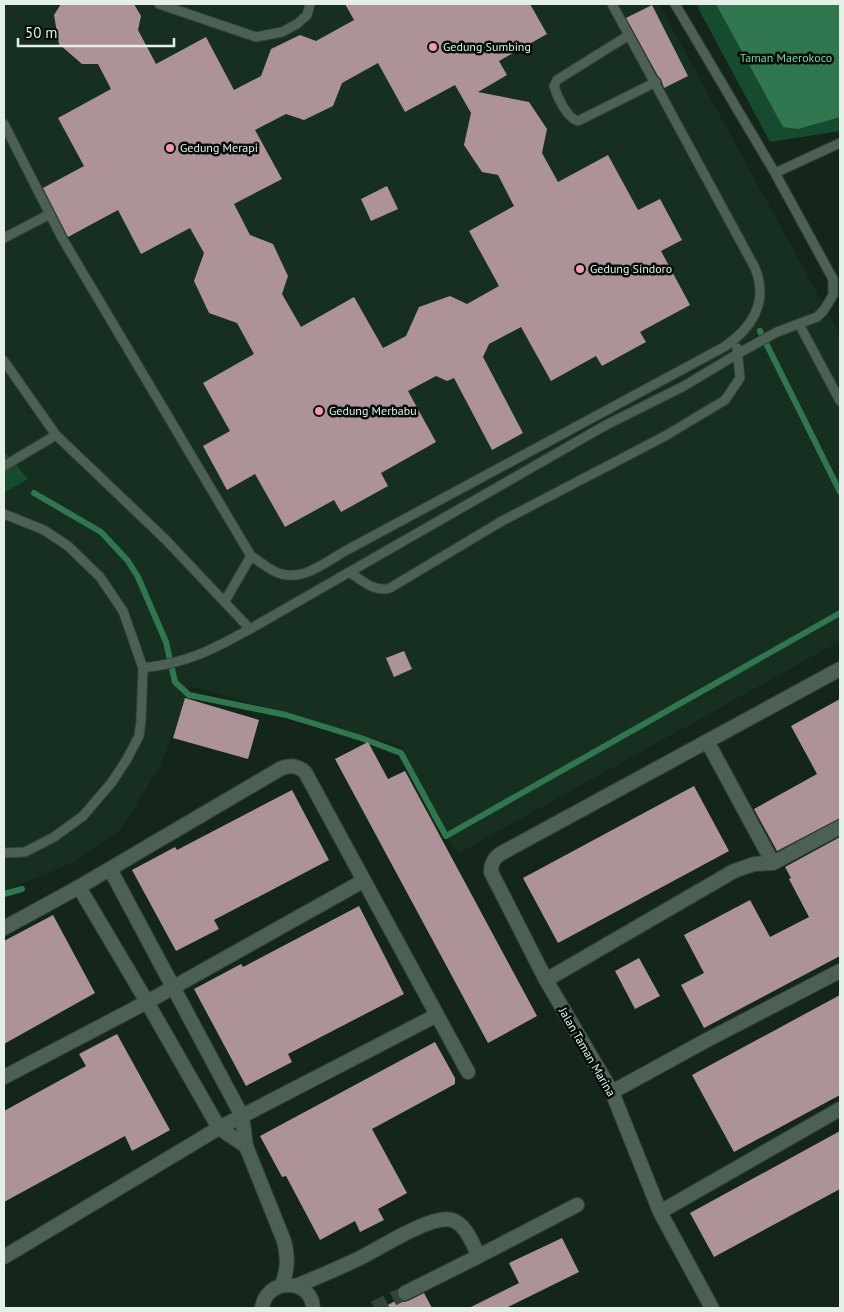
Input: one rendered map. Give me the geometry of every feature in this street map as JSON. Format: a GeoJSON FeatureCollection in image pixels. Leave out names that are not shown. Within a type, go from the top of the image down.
{"type":"FeatureCollection","features":[{"type":"Feature","properties":{"kind":"street"},"geometry":{"type":"LineString","coordinates":[[773,863],[707,741],[840,669]]}},
{"type":"Feature","properties":{"kind":"street","name":"Jalan Taman Marina"},"geometry":{"type":"LineString","coordinates":[[707,741],[500,854],[492,862],[491,872],[546,980],[612,1092],[660,1212],[712,1308]]}},
{"type":"Feature","properties":{"kind":"street"},"geometry":{"type":"LineString","coordinates":[[4,928],[79,887],[280,769],[294,766],[305,772],[468,1072]]}},
{"type":"Feature","properties":{"kind":"street"},"geometry":{"type":"LineString","coordinates":[[546,980],[734,871],[754,864],[773,863],[840,827]]}},
{"type":"Feature","properties":{"kind":"street"},"geometry":{"type":"LineString","coordinates":[[110,869],[242,1116],[246,1146],[284,1241],[289,1285]]}},
{"type":"Feature","properties":{"kind":"street"},"geometry":{"type":"LineString","coordinates":[[4,1076],[147,1002],[363,881]]}},
{"type":"Feature","properties":{"kind":"street"},"geometry":{"type":"LineString","coordinates":[[79,887],[218,1128],[246,1146]]}},
{"type":"Feature","properties":{"kind":"street"},"geometry":{"type":"LineString","coordinates":[[612,1092],[704,1041],[840,971]]}},
{"type":"Feature","properties":{"kind":"street"},"geometry":{"type":"LineString","coordinates":[[4,1257],[218,1128],[437,1015]]}},
{"type":"Feature","properties":{"kind":"street"},"geometry":{"type":"LineString","coordinates":[[660,1212],[840,1109]]}},
{"type":"Feature","properties":{"kind":"street"},"geometry":{"type":"LineString","coordinates":[[405,1293],[577,1205]]}},
{"type":"Feature","properties":{"kind":"street"},"geometry":{"type":"LineString","coordinates":[[260,1308],[265,1296],[273,1289],[289,1285],[371,1252],[403,1234],[441,1220],[452,1220],[462,1225],[479,1256]]}},
{"type":"Feature","properties":{"kind":"street"},"geometry":{"type":"LineString","coordinates":[[289,1285],[308,1294],[313,1303],[313,1308]]}},
{"type":"Feature","properties":{"kind":"lane"},"geometry":{"type":"LineString","coordinates":[[159,4],[256,37],[282,32],[297,24],[307,14],[310,4]]}},
{"type":"Feature","properties":{"kind":"lane"},"geometry":{"type":"LineString","coordinates":[[4,124],[8,141],[251,556],[275,572],[296,576],[309,572],[355,545],[724,348],[747,328],[753,319],[760,298],[758,275],[656,82],[612,4]]}},
{"type":"Feature","properties":{"kind":"lane"},"geometry":{"type":"LineString","coordinates":[[143,668],[163,666],[198,656],[250,629],[606,425],[684,386],[778,332],[817,316],[824,310],[833,295],[833,279],[775,173],[675,4]]}},
{"type":"Feature","properties":{"kind":"lane"},"geometry":{"type":"LineString","coordinates":[[629,35],[557,80],[554,86],[558,97],[572,119],[578,122],[656,82]]}},
{"type":"Feature","properties":{"kind":"lane"},"geometry":{"type":"LineString","coordinates":[[775,173],[840,143]]}},
{"type":"Feature","properties":{"kind":"lane"},"geometry":{"type":"LineString","coordinates":[[4,238],[50,214]]}},
{"type":"Feature","properties":{"kind":"lane"},"geometry":{"type":"LineString","coordinates":[[799,324],[840,401]]}},
{"type":"Feature","properties":{"kind":"lane"},"geometry":{"type":"LineString","coordinates":[[349,572],[372,587],[382,590],[390,588],[502,521],[665,436],[725,400],[740,378],[739,353],[735,340]]}},
{"type":"Feature","properties":{"kind":"lane"},"geometry":{"type":"LineString","coordinates":[[4,361],[56,434],[165,539],[250,629]]}},
{"type":"Feature","properties":{"kind":"lane"},"geometry":{"type":"LineString","coordinates":[[4,466],[56,434]]}},
{"type":"Feature","properties":{"kind":"lane"},"geometry":{"type":"LineString","coordinates":[[4,514],[44,530],[68,546],[100,577],[123,611],[143,668],[142,721],[138,736],[127,759],[112,782],[82,816],[54,837],[25,852],[4,853]]}},
{"type":"Feature","properties":{"kind":"lane"},"geometry":{"type":"LineString","coordinates":[[225,601],[251,556]]}},
{"type":"Feature","properties":{"kind":"shaded area"},"geometry":{"type":"Polygon","coordinates":[[[4,4],[659,4],[840,335],[840,641],[459,853],[431,820],[403,747],[191,686],[160,767],[119,831],[74,862],[4,891],[4,4]]]}},
{"type":"Feature","properties":{"kind":"shaded area","name":"Taman Maerokoco"},"geometry":{"type":"Polygon","coordinates":[[[716,4],[840,4],[840,117],[798,129],[783,127],[716,4]]]}},
{"type":"Feature","properties":{"kind":"green space","name":"Taman Maerokoco"},"geometry":{"type":"Polygon","coordinates":[[[696,4],[840,4],[840,131],[770,142],[696,4]]]}},
{"type":"Feature","properties":{"kind":"green space"},"geometry":{"type":"Polygon","coordinates":[[[4,451],[28,479],[4,493],[4,451]]]}},
{"type":"Feature","properties":{"kind":"building"},"geometry":{"type":"Polygon","coordinates":[[[61,4],[134,4],[141,16],[138,30],[156,64],[206,37],[234,90],[261,76],[271,49],[300,35],[316,41],[354,20],[345,4],[530,4],[547,34],[499,61],[507,75],[478,92],[529,102],[547,129],[542,153],[558,182],[608,155],[638,210],[660,199],[682,240],[661,251],[690,305],[640,332],[646,342],[602,366],[596,356],[551,381],[521,327],[489,344],[483,357],[523,433],[492,450],[454,378],[447,381],[436,376],[408,391],[436,442],[381,473],[388,486],[341,512],[334,500],[285,527],[255,474],[227,490],[203,446],[230,431],[203,383],[254,354],[237,323],[209,313],[194,281],[204,253],[190,228],[141,254],[118,210],[68,237],[43,188],[84,166],[58,118],[111,89],[98,64],[82,64],[59,44],[54,15],[61,4]],[[378,63],[342,83],[333,106],[304,120],[286,114],[255,130],[282,179],[234,204],[250,235],[273,244],[288,276],[282,294],[301,327],[354,297],[383,348],[406,336],[419,307],[450,296],[467,304],[499,286],[469,231],[514,206],[498,175],[482,172],[464,145],[471,113],[455,85],[405,112],[378,63]]]}},
{"type":"Feature","properties":{"kind":"building"},"geometry":{"type":"Polygon","coordinates":[[[652,5],[688,76],[664,88],[661,79],[626,18],[652,5]]]}},
{"type":"Feature","properties":{"kind":"building"},"geometry":{"type":"Polygon","coordinates":[[[387,186],[398,209],[371,221],[361,199],[387,186]]]}},
{"type":"Feature","properties":{"kind":"building"},"geometry":{"type":"Polygon","coordinates":[[[404,651],[412,669],[394,677],[386,658],[404,651]]]}},
{"type":"Feature","properties":{"kind":"building"},"geometry":{"type":"Polygon","coordinates":[[[185,698],[259,720],[248,759],[173,738],[185,698]]]}},
{"type":"Feature","properties":{"kind":"building"},"geometry":{"type":"Polygon","coordinates":[[[840,699],[840,818],[777,851],[754,809],[817,774],[791,726],[840,699]]]}},
{"type":"Feature","properties":{"kind":"building"},"geometry":{"type":"Polygon","coordinates":[[[368,742],[388,779],[405,771],[537,1016],[488,1043],[335,759],[368,742]]]}},
{"type":"Feature","properties":{"kind":"building"},"geometry":{"type":"Polygon","coordinates":[[[694,786],[729,851],[558,943],[523,878],[694,786]]]}},
{"type":"Feature","properties":{"kind":"building"},"geometry":{"type":"Polygon","coordinates":[[[292,790],[329,860],[214,920],[219,929],[176,951],[132,870],[175,847],[177,850],[292,790]]]}},
{"type":"Feature","properties":{"kind":"building"},"geometry":{"type":"Polygon","coordinates":[[[840,837],[840,956],[704,1028],[681,985],[704,973],[684,935],[750,900],[770,937],[809,917],[789,879],[791,878],[785,867],[840,837]]]}},
{"type":"Feature","properties":{"kind":"building"},"geometry":{"type":"Polygon","coordinates":[[[359,906],[404,994],[288,1054],[292,1062],[246,1086],[194,989],[241,964],[243,967],[359,906]]]}},
{"type":"Feature","properties":{"kind":"building"},"geometry":{"type":"Polygon","coordinates":[[[53,915],[95,993],[4,1044],[4,941],[53,915]]]}},
{"type":"Feature","properties":{"kind":"building"},"geometry":{"type":"Polygon","coordinates":[[[639,958],[660,996],[635,1009],[615,971],[639,958]]]}},
{"type":"Feature","properties":{"kind":"building"},"geometry":{"type":"Polygon","coordinates":[[[840,995],[840,1095],[734,1152],[692,1075],[840,995]]]}},
{"type":"Feature","properties":{"kind":"building"},"geometry":{"type":"Polygon","coordinates":[[[117,1034],[170,1130],[132,1151],[125,1136],[4,1202],[4,1111],[86,1066],[79,1054],[117,1034]]]}},
{"type":"Feature","properties":{"kind":"building"},"geometry":{"type":"Polygon","coordinates":[[[435,1042],[455,1078],[455,1084],[372,1129],[407,1193],[378,1209],[384,1220],[360,1232],[355,1221],[320,1240],[286,1176],[282,1177],[260,1136],[435,1042]]]}},
{"type":"Feature","properties":{"kind":"building"},"geometry":{"type":"Polygon","coordinates":[[[840,1131],[840,1189],[714,1257],[690,1213],[840,1131]]]}},
{"type":"Feature","properties":{"kind":"building"},"geometry":{"type":"Polygon","coordinates":[[[562,1238],[579,1272],[506,1308],[469,1308],[519,1283],[509,1263],[562,1238]]]}},
{"type":"Feature","properties":{"kind":"building"},"geometry":{"type":"Polygon","coordinates":[[[424,1293],[432,1308],[382,1308],[399,1299],[404,1302],[424,1293]]]}},
{"type":"Feature","properties":{"kind":"waterway"},"geometry":{"type":"LineString","coordinates":[[760,331],[840,492]]}},
{"type":"Feature","properties":{"kind":"waterway"},"geometry":{"type":"LineString","coordinates":[[34,493],[101,532],[128,561],[138,577],[166,642],[175,682],[189,695],[286,715],[361,738],[401,753],[446,836],[840,613]]}},
{"type":"Feature","properties":{"kind":"waterway"},"geometry":{"type":"LineString","coordinates":[[4,894],[22,889]]}},
{"type":"Feature","properties":{"kind":"tunnel"},"geometry":{"type":"LineString","coordinates":[[374,1308],[405,1293]]}},
{"type":"Feature","properties":{"kind":"place","name":"Gedung Sumbing"},"geometry":{"type":"Point","coordinates":[433,47]}},
{"type":"Feature","properties":{"kind":"place","name":"Gedung Merapi"},"geometry":{"type":"Point","coordinates":[170,148]}},
{"type":"Feature","properties":{"kind":"place","name":"Gedung Sindoro"},"geometry":{"type":"Point","coordinates":[580,269]}},
{"type":"Feature","properties":{"kind":"place","name":"Gedung Merbabu"},"geometry":{"type":"Point","coordinates":[319,411]}}]}
